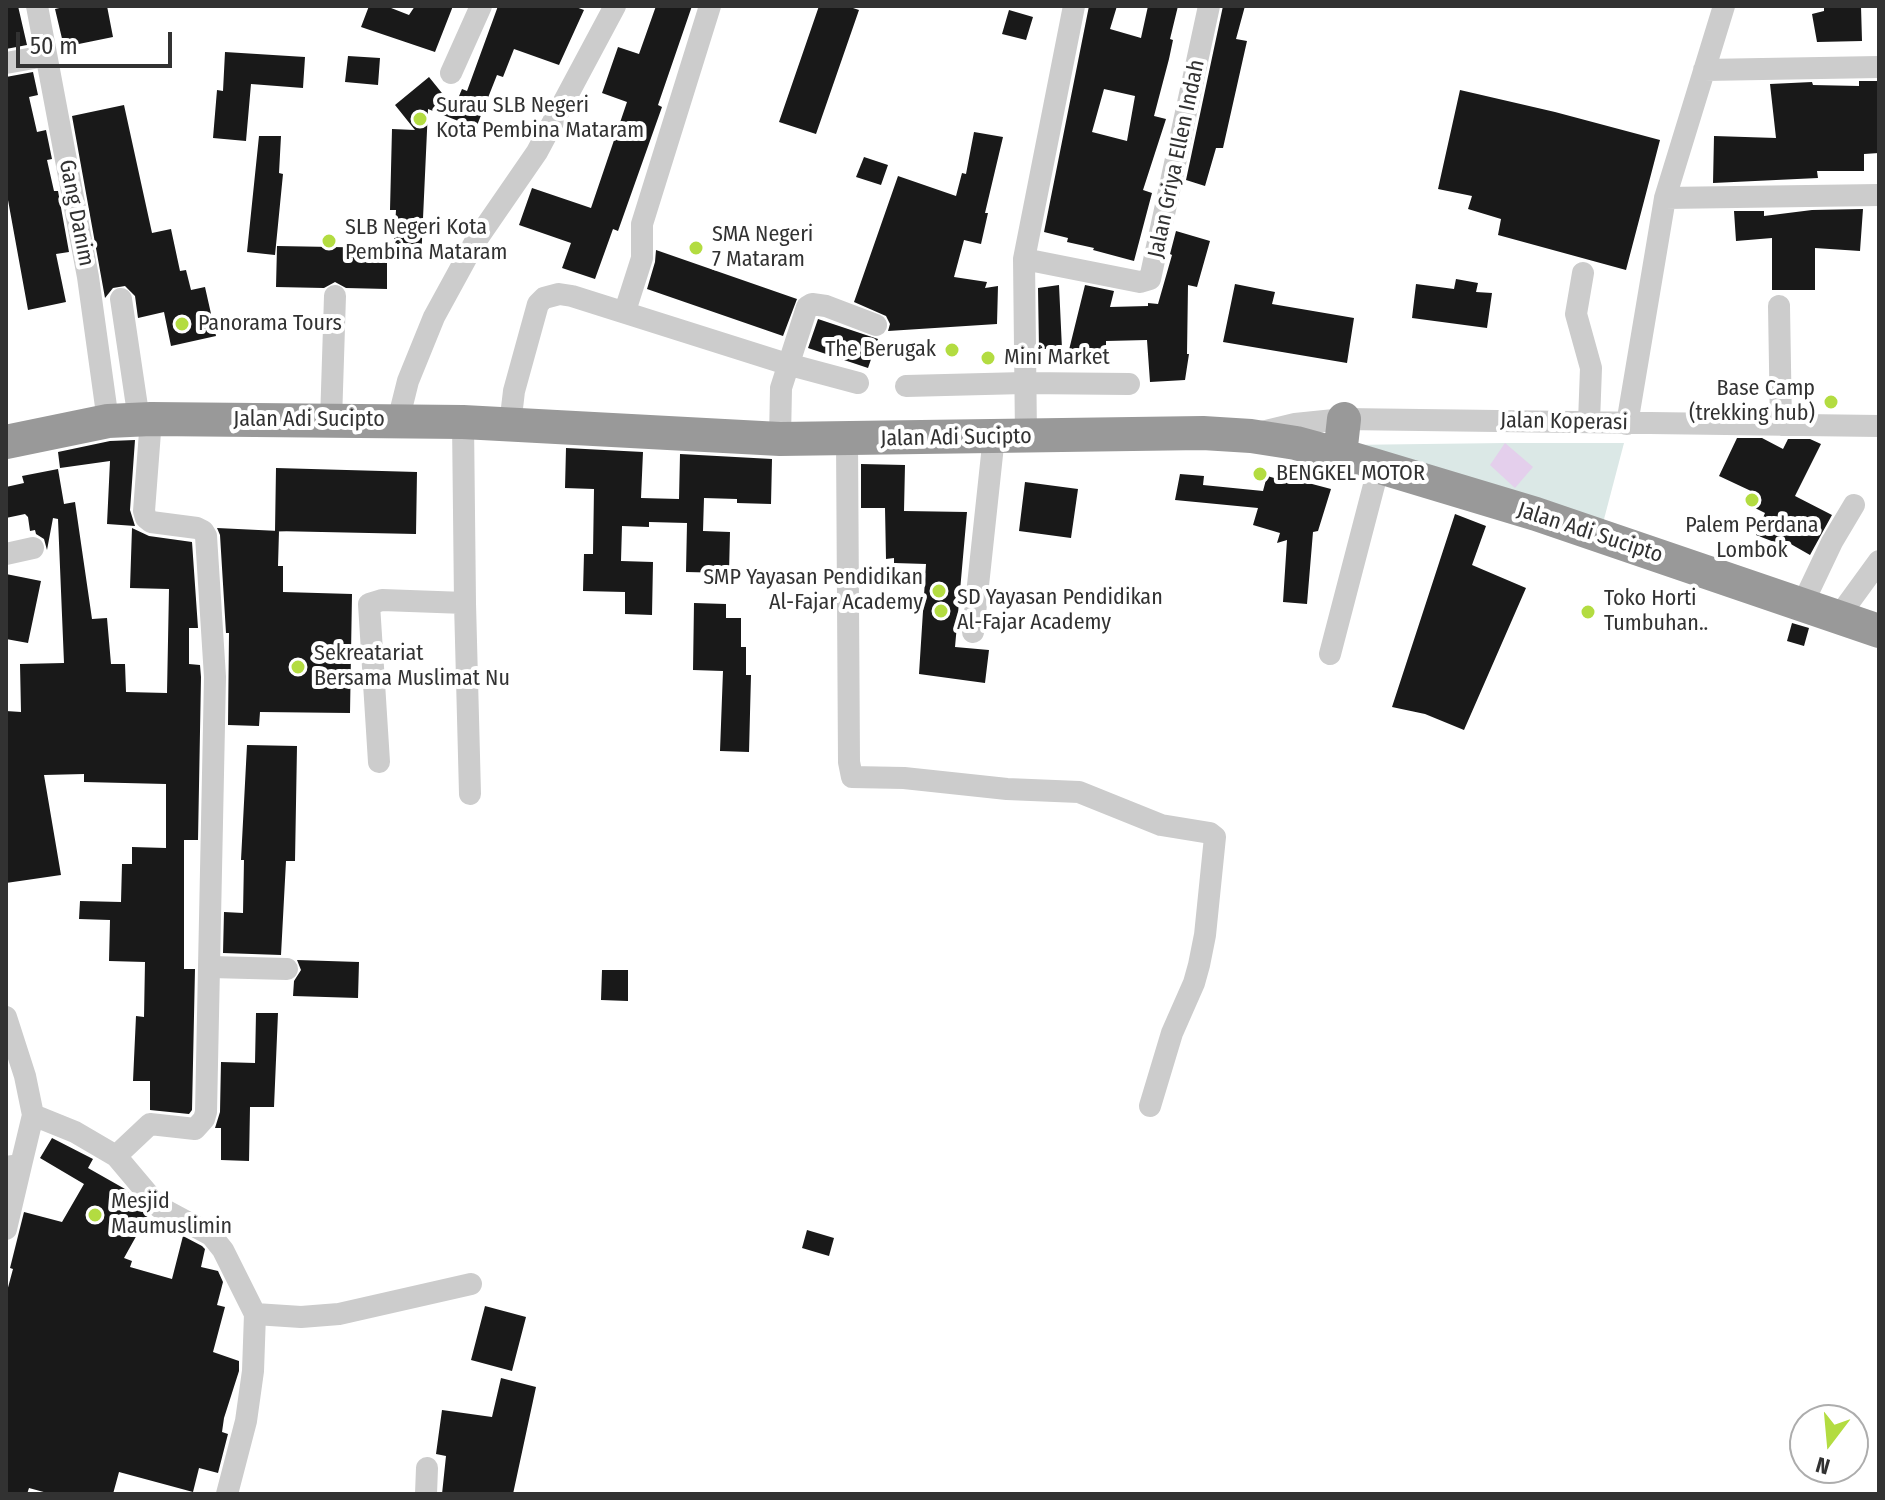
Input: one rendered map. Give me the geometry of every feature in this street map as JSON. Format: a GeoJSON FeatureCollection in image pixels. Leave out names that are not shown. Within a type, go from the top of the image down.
{"type":"FeatureCollection","features":[{"type":"Feature","properties":{"kind":"highway","name":"Jalan Adi Sucipto"},"geometry":{"type":"LineString","coordinates":[[6,442],[122,411],[332,399],[403,399],[463,422],[512,408],[780,418],[847,440],[1019,413],[1251,436],[1296,443],[1340,455],[1536,514],[1879,631]]}},
{"type":"Feature","properties":{"kind":"highway"},"geometry":{"type":"LineString","coordinates":[[1340,455],[1344,419]]}},
{"type":"Feature","properties":{"kind":"street","name":"Gang Danim"},"geometry":{"type":"LineString","coordinates":[[37,6],[88,277],[122,411]]}},
{"type":"Feature","properties":{"kind":"street"},"geometry":{"type":"LineString","coordinates":[[451,73],[481,6]]}},
{"type":"Feature","properties":{"kind":"street"},"geometry":{"type":"LineString","coordinates":[[625,311],[642,258],[642,224],[710,6]]}},
{"type":"Feature","properties":{"kind":"street"},"geometry":{"type":"LineString","coordinates":[[973,632],[1019,413],[1024,259],[1074,6]]}},
{"type":"Feature","properties":{"kind":"street","name":"Jalan Griya Ellen Indah"},"geometry":{"type":"LineString","coordinates":[[1024,259],[1140,282],[1150,279],[1209,6]]}},
{"type":"Feature","properties":{"kind":"street"},"geometry":{"type":"LineString","coordinates":[[1627,424],[1665,198],[1724,6]]}},
{"type":"Feature","properties":{"kind":"street"},"geometry":{"type":"LineString","coordinates":[[403,399],[434,317],[475,242],[537,152],[609,8]]}},
{"type":"Feature","properties":{"kind":"street"},"geometry":{"type":"LineString","coordinates":[[6,63],[45,56]]}},
{"type":"Feature","properties":{"kind":"street"},"geometry":{"type":"LineString","coordinates":[[1704,70],[1879,67]]}},
{"type":"Feature","properties":{"kind":"street"},"geometry":{"type":"LineString","coordinates":[[1665,198],[1879,195]]}},
{"type":"Feature","properties":{"kind":"street"},"geometry":{"type":"LineString","coordinates":[[1583,273],[1576,314],[1591,368],[1589,422]]}},
{"type":"Feature","properties":{"kind":"street"},"geometry":{"type":"LineString","coordinates":[[512,408],[538,304],[544,298],[559,294],[625,311],[787,364],[858,383]]}},
{"type":"Feature","properties":{"kind":"street"},"geometry":{"type":"LineString","coordinates":[[332,399],[335,296]]}},
{"type":"Feature","properties":{"kind":"street"},"geometry":{"type":"LineString","coordinates":[[116,1156],[150,1124],[195,1129],[204,1119],[211,967],[215,677],[206,536],[197,528],[151,522],[144,511],[122,411],[121,299]]}},
{"type":"Feature","properties":{"kind":"street"},"geometry":{"type":"LineString","coordinates":[[780,418],[787,364],[804,313],[812,304],[826,306],[876,325]]}},
{"type":"Feature","properties":{"kind":"street"},"geometry":{"type":"LineString","coordinates":[[1779,306],[1781,425]]}},
{"type":"Feature","properties":{"kind":"street"},"geometry":{"type":"LineString","coordinates":[[906,386],[1019,413],[1129,384]]}},
{"type":"Feature","properties":{"kind":"street","name":"Jalan Koperasi"},"geometry":{"type":"LineString","coordinates":[[1251,436],[1295,424],[1344,419],[1879,426]]}},
{"type":"Feature","properties":{"kind":"street"},"geometry":{"type":"LineString","coordinates":[[463,422],[470,794]]}},
{"type":"Feature","properties":{"kind":"street"},"geometry":{"type":"LineString","coordinates":[[847,440],[849,762],[852,777],[1079,792],[1161,825],[1210,833],[1215,837],[1199,965],[1172,1033],[1150,1106]]}},
{"type":"Feature","properties":{"kind":"street"},"geometry":{"type":"LineString","coordinates":[[1330,654],[1379,466]]}},
{"type":"Feature","properties":{"kind":"street"},"geometry":{"type":"LineString","coordinates":[[1803,603],[1832,542],[1854,505]]}},
{"type":"Feature","properties":{"kind":"street"},"geometry":{"type":"LineString","coordinates":[[6,554],[33,548]]}},
{"type":"Feature","properties":{"kind":"street"},"geometry":{"type":"LineString","coordinates":[[1839,616],[1879,561]]}},
{"type":"Feature","properties":{"kind":"street"},"geometry":{"type":"LineString","coordinates":[[379,762],[369,604],[382,600],[465,603]]}},
{"type":"Feature","properties":{"kind":"street"},"geometry":{"type":"LineString","coordinates":[[211,967],[287,969]]}},
{"type":"Feature","properties":{"kind":"street"},"geometry":{"type":"LineString","coordinates":[[6,1017],[16,1077],[33,1115],[75,1132],[116,1156],[159,1207],[211,1235],[223,1250],[255,1314],[253,1371],[246,1421],[227,1494]]}},
{"type":"Feature","properties":{"kind":"street"},"geometry":{"type":"LineString","coordinates":[[6,1229],[13,1166],[33,1115]]}},
{"type":"Feature","properties":{"kind":"street"},"geometry":{"type":"LineString","coordinates":[[255,1314],[301,1317],[339,1314],[471,1284]]}},
{"type":"Feature","properties":{"kind":"street"},"geometry":{"type":"LineString","coordinates":[[426,1494],[427,1468]]}},
{"type":"Feature","properties":{"kind":"shaded area"},"geometry":{"type":"Polygon","coordinates":[[[1505,443],[1533,467],[1515,488],[1490,465],[1505,443]]]}},
{"type":"Feature","properties":{"kind":"shaded area"},"geometry":{"type":"Polygon","coordinates":[[[1624,443],[1603,523],[1345,445],[1624,443]]]}},
{"type":"Feature","properties":{"kind":"building"},"geometry":{"type":"Polygon","coordinates":[[[6,6],[18,6],[27,45],[6,49],[6,6]]]}},
{"type":"Feature","properties":{"kind":"building"},"geometry":{"type":"Polygon","coordinates":[[[107,6],[113,37],[64,47],[55,9],[107,6]]]}},
{"type":"Feature","properties":{"kind":"building"},"geometry":{"type":"Polygon","coordinates":[[[369,6],[386,6],[409,15],[415,6],[453,6],[435,52],[361,27],[369,6]]]}},
{"type":"Feature","properties":{"kind":"building"},"geometry":{"type":"Polygon","coordinates":[[[498,6],[573,6],[584,10],[559,65],[514,49],[503,77],[497,75],[476,128],[428,109],[421,262],[393,260],[396,210],[390,210],[392,129],[415,130],[395,105],[429,77],[454,108],[462,89],[467,91],[498,6]]]}},
{"type":"Feature","properties":{"kind":"building"},"geometry":{"type":"Polygon","coordinates":[[[656,6],[692,6],[658,105],[662,107],[618,231],[613,229],[595,279],[562,268],[571,243],[519,225],[532,188],[591,208],[627,102],[602,93],[618,47],[639,54],[656,6]]]}},
{"type":"Feature","properties":{"kind":"building"},"geometry":{"type":"Polygon","coordinates":[[[819,6],[847,6],[859,10],[816,134],[779,122],[819,6]]]}},
{"type":"Feature","properties":{"kind":"building"},"geometry":{"type":"Polygon","coordinates":[[[1089,6],[1117,6],[1110,29],[1141,38],[1148,6],[1178,6],[1169,59],[1154,116],[1166,119],[1143,190],[1152,193],[1134,261],[1067,242],[1068,238],[1044,232],[1089,6]],[[1104,89],[1092,132],[1127,141],[1135,96],[1104,89]]]}},
{"type":"Feature","properties":{"kind":"building"},"geometry":{"type":"Polygon","coordinates":[[[1223,6],[1245,6],[1236,39],[1247,41],[1223,148],[1216,148],[1205,186],[1186,180],[1223,6]]]}},
{"type":"Feature","properties":{"kind":"building"},"geometry":{"type":"Polygon","coordinates":[[[1824,6],[1861,6],[1862,41],[1817,42],[1812,14],[1824,11],[1824,6]]]}},
{"type":"Feature","properties":{"kind":"building"},"geometry":{"type":"Polygon","coordinates":[[[1009,10],[1033,17],[1026,40],[1002,34],[1009,10]]]}},
{"type":"Feature","properties":{"kind":"building"},"geometry":{"type":"Polygon","coordinates":[[[225,52],[305,57],[303,88],[251,84],[246,141],[213,138],[217,90],[223,91],[225,52]]]}},
{"type":"Feature","properties":{"kind":"building"},"geometry":{"type":"Polygon","coordinates":[[[348,56],[380,58],[378,85],[345,82],[348,56]]]}},
{"type":"Feature","properties":{"kind":"building"},"geometry":{"type":"Polygon","coordinates":[[[33,72],[38,95],[29,97],[37,132],[46,130],[52,159],[47,160],[54,191],[58,191],[69,252],[56,254],[66,302],[28,310],[6,189],[6,77],[33,72]]]}},
{"type":"Feature","properties":{"kind":"building"},"geometry":{"type":"Polygon","coordinates":[[[1859,81],[1879,81],[1879,153],[1864,154],[1864,171],[1817,171],[1818,178],[1713,183],[1714,136],[1776,138],[1770,84],[1812,82],[1813,85],[1859,86],[1859,81]]]}},
{"type":"Feature","properties":{"kind":"building"},"geometry":{"type":"Polygon","coordinates":[[[1460,90],[1660,140],[1626,270],[1498,235],[1501,219],[1468,209],[1472,196],[1438,189],[1460,90]]]}},
{"type":"Feature","properties":{"kind":"building"},"geometry":{"type":"Polygon","coordinates":[[[124,105],[152,233],[171,229],[180,271],[186,270],[191,290],[205,287],[216,336],[171,346],[164,312],[138,318],[135,296],[125,286],[113,288],[105,298],[72,116],[124,105]]]}},
{"type":"Feature","properties":{"kind":"building"},"geometry":{"type":"Polygon","coordinates":[[[974,132],[1003,137],[981,244],[964,240],[954,277],[987,282],[985,288],[998,286],[997,324],[888,331],[890,324],[886,316],[854,302],[898,176],[956,196],[962,173],[966,174],[974,132]]]}},
{"type":"Feature","properties":{"kind":"building"},"geometry":{"type":"Polygon","coordinates":[[[259,136],[281,136],[279,173],[283,174],[275,255],[247,252],[259,136]]]}},
{"type":"Feature","properties":{"kind":"building"},"geometry":{"type":"Polygon","coordinates":[[[864,157],[888,165],[881,185],[856,177],[864,157]]]}},
{"type":"Feature","properties":{"kind":"building"},"geometry":{"type":"Polygon","coordinates":[[[1863,209],[1860,251],[1815,248],[1815,290],[1772,290],[1772,238],[1736,241],[1734,211],[1764,211],[1764,216],[1812,210],[1863,209]]]}},
{"type":"Feature","properties":{"kind":"building"},"geometry":{"type":"Polygon","coordinates":[[[1176,231],[1210,241],[1197,287],[1188,285],[1189,354],[1185,380],[1150,382],[1147,340],[1106,341],[1106,356],[1088,355],[1088,352],[1068,354],[1085,285],[1114,291],[1110,307],[1158,304],[1176,231]]]}},
{"type":"Feature","properties":{"kind":"building"},"geometry":{"type":"Polygon","coordinates":[[[277,246],[387,248],[387,289],[346,288],[335,282],[324,288],[276,287],[277,246]]]}},
{"type":"Feature","properties":{"kind":"building"},"geometry":{"type":"Polygon","coordinates":[[[656,250],[797,299],[783,336],[647,289],[656,250]]]}},
{"type":"Feature","properties":{"kind":"building"},"geometry":{"type":"Polygon","coordinates":[[[1456,279],[1478,283],[1476,292],[1492,293],[1487,328],[1412,318],[1416,284],[1454,289],[1456,279]]]}},
{"type":"Feature","properties":{"kind":"building"},"geometry":{"type":"Polygon","coordinates":[[[1235,284],[1275,292],[1272,304],[1354,318],[1347,363],[1223,342],[1235,284]]]}},
{"type":"Feature","properties":{"kind":"building"},"geometry":{"type":"Polygon","coordinates":[[[1059,285],[1062,349],[1039,349],[1038,288],[1059,285]]]}},
{"type":"Feature","properties":{"kind":"building"},"geometry":{"type":"Polygon","coordinates":[[[818,319],[878,339],[868,368],[808,348],[818,319]]]}},
{"type":"Feature","properties":{"kind":"building"},"geometry":{"type":"Polygon","coordinates":[[[1737,438],[1762,438],[1783,449],[1788,439],[1810,439],[1821,444],[1795,496],[1832,515],[1810,555],[1789,543],[1787,547],[1756,535],[1765,513],[1745,503],[1751,491],[1719,476],[1737,438]]]}},
{"type":"Feature","properties":{"kind":"building"},"geometry":{"type":"Polygon","coordinates":[[[135,440],[130,510],[135,526],[107,524],[110,461],[60,468],[58,452],[110,441],[135,440]]]}},
{"type":"Feature","properties":{"kind":"building"},"geometry":{"type":"Polygon","coordinates":[[[566,448],[643,452],[641,498],[679,499],[680,454],[772,459],[771,504],[704,498],[703,531],[730,532],[729,573],[686,572],[687,523],[649,522],[649,527],[622,526],[621,561],[653,562],[652,615],[625,614],[625,592],[583,591],[584,554],[593,554],[594,489],[565,488],[566,448]]]}},
{"type":"Feature","properties":{"kind":"building"},"geometry":{"type":"Polygon","coordinates":[[[861,464],[905,465],[904,511],[967,512],[955,647],[989,650],[985,683],[919,674],[926,564],[894,563],[894,558],[886,559],[885,508],[861,508],[861,464]]]}},
{"type":"Feature","properties":{"kind":"building"},"geometry":{"type":"Polygon","coordinates":[[[276,468],[417,472],[416,534],[275,531],[276,468]]]}},
{"type":"Feature","properties":{"kind":"building"},"geometry":{"type":"Polygon","coordinates":[[[58,469],[64,504],[75,502],[92,619],[107,618],[111,664],[125,664],[126,692],[167,693],[169,589],[130,588],[132,528],[149,536],[192,542],[198,628],[189,628],[189,664],[200,665],[201,677],[198,840],[184,840],[184,969],[195,969],[192,1110],[189,1114],[150,1110],[150,1081],[133,1081],[136,1016],[144,1017],[145,962],[109,961],[110,920],[79,919],[80,901],[121,902],[122,864],[132,864],[132,847],[166,848],[166,784],[84,782],[84,774],[44,775],[61,875],[6,883],[6,711],[21,712],[20,664],[64,663],[58,519],[53,518],[47,550],[44,539],[35,530],[30,531],[25,514],[6,518],[6,487],[24,483],[22,476],[58,469]]]}},
{"type":"Feature","properties":{"kind":"building"},"geometry":{"type":"Polygon","coordinates":[[[1180,474],[1204,476],[1203,485],[1263,491],[1267,476],[1331,489],[1318,531],[1313,532],[1307,604],[1283,602],[1287,540],[1277,543],[1280,533],[1253,525],[1258,508],[1175,500],[1180,474]]]}},
{"type":"Feature","properties":{"kind":"building"},"geometry":{"type":"Polygon","coordinates":[[[1025,482],[1078,489],[1071,538],[1019,531],[1025,482]]]}},
{"type":"Feature","properties":{"kind":"building"},"geometry":{"type":"Polygon","coordinates":[[[1455,514],[1486,526],[1472,565],[1526,588],[1464,730],[1425,714],[1392,707],[1455,514]]]}},
{"type":"Feature","properties":{"kind":"building"},"geometry":{"type":"Polygon","coordinates":[[[217,528],[279,531],[278,566],[283,566],[283,592],[352,594],[350,713],[260,712],[259,726],[228,725],[229,633],[226,633],[217,528]]]}},
{"type":"Feature","properties":{"kind":"building"},"geometry":{"type":"Polygon","coordinates":[[[6,574],[41,581],[28,643],[6,639],[6,574]]]}},
{"type":"Feature","properties":{"kind":"building"},"geometry":{"type":"Polygon","coordinates":[[[694,603],[726,604],[726,618],[741,618],[741,647],[746,647],[746,675],[751,675],[749,752],[720,751],[723,671],[693,670],[694,603]]]}},
{"type":"Feature","properties":{"kind":"building"},"geometry":{"type":"Polygon","coordinates":[[[1792,623],[1809,628],[1804,646],[1787,641],[1792,623]]]}},
{"type":"Feature","properties":{"kind":"building"},"geometry":{"type":"Polygon","coordinates":[[[247,745],[297,746],[295,861],[286,861],[281,955],[223,953],[224,912],[243,913],[244,860],[241,860],[247,745]]]}},
{"type":"Feature","properties":{"kind":"building"},"geometry":{"type":"Polygon","coordinates":[[[297,960],[359,962],[358,998],[293,996],[294,981],[301,970],[297,960]]]}},
{"type":"Feature","properties":{"kind":"building"},"geometry":{"type":"Polygon","coordinates":[[[602,970],[628,970],[628,1001],[601,1000],[602,970]]]}},
{"type":"Feature","properties":{"kind":"building"},"geometry":{"type":"Polygon","coordinates":[[[256,1013],[278,1013],[274,1107],[250,1107],[249,1161],[221,1160],[221,1128],[215,1128],[220,1112],[221,1062],[255,1063],[256,1013]]]}},
{"type":"Feature","properties":{"kind":"building"},"geometry":{"type":"Polygon","coordinates":[[[52,1138],[93,1159],[88,1168],[125,1189],[148,1215],[124,1258],[132,1261],[130,1267],[172,1279],[183,1236],[205,1249],[201,1267],[218,1271],[223,1282],[217,1305],[225,1307],[213,1352],[239,1361],[239,1371],[224,1418],[222,1432],[228,1434],[218,1473],[199,1468],[193,1492],[119,1472],[113,1494],[51,1494],[29,1488],[27,1494],[6,1494],[6,1295],[24,1212],[62,1222],[84,1184],[40,1158],[52,1138]]]}},
{"type":"Feature","properties":{"kind":"building"},"geometry":{"type":"Polygon","coordinates":[[[807,1230],[834,1238],[829,1256],[802,1248],[807,1230]]]}},
{"type":"Feature","properties":{"kind":"building"},"geometry":{"type":"Polygon","coordinates":[[[485,1306],[526,1317],[512,1371],[471,1360],[485,1306]]]}},
{"type":"Feature","properties":{"kind":"building"},"geometry":{"type":"Polygon","coordinates":[[[501,1378],[536,1387],[513,1494],[442,1494],[446,1456],[436,1454],[442,1410],[492,1417],[501,1378]]]}},
{"type":"Feature","properties":{"kind":"place","name":"Surau SLB Negeri Kota Pembina Mataram"},"geometry":{"type":"Point","coordinates":[420,119]}},
{"type":"Feature","properties":{"kind":"place","name":"SLB Negeri Kota Pembina Mataram"},"geometry":{"type":"Point","coordinates":[329,241]}},
{"type":"Feature","properties":{"kind":"place","name":"SMA Negeri 7 Mataram"},"geometry":{"type":"Point","coordinates":[696,248]}},
{"type":"Feature","properties":{"kind":"place","name":"Panorama Tours"},"geometry":{"type":"Point","coordinates":[182,324]}},
{"type":"Feature","properties":{"kind":"place","name":"The Berugak"},"geometry":{"type":"Point","coordinates":[952,350]}},
{"type":"Feature","properties":{"kind":"place","name":"Mini Market"},"geometry":{"type":"Point","coordinates":[988,358]}},
{"type":"Feature","properties":{"kind":"place","name":"Base Camp (trekking hub)"},"geometry":{"type":"Point","coordinates":[1831,402]}},
{"type":"Feature","properties":{"kind":"place","name":"BENGKEL MOTOR"},"geometry":{"type":"Point","coordinates":[1260,474]}},
{"type":"Feature","properties":{"kind":"place","name":"Palem Perdana Lombok"},"geometry":{"type":"Point","coordinates":[1752,500]}},
{"type":"Feature","properties":{"kind":"place","name":"SMP Yayasan Pendidikan Al-Fajar Academy"},"geometry":{"type":"Point","coordinates":[939,591]}},
{"type":"Feature","properties":{"kind":"place","name":"SD Yayasan Pendidikan Al-Fajar Academy"},"geometry":{"type":"Point","coordinates":[941,611]}},
{"type":"Feature","properties":{"kind":"place","name":"Toko Horti Tumbuhan.."},"geometry":{"type":"Point","coordinates":[1588,612]}},
{"type":"Feature","properties":{"kind":"place","name":"Sekreatariat Bersama Muslimat Nu"},"geometry":{"type":"Point","coordinates":[298,667]}},
{"type":"Feature","properties":{"kind":"place","name":"Mesjid Maumuslimin"},"geometry":{"type":"Point","coordinates":[95,1215]}}]}
